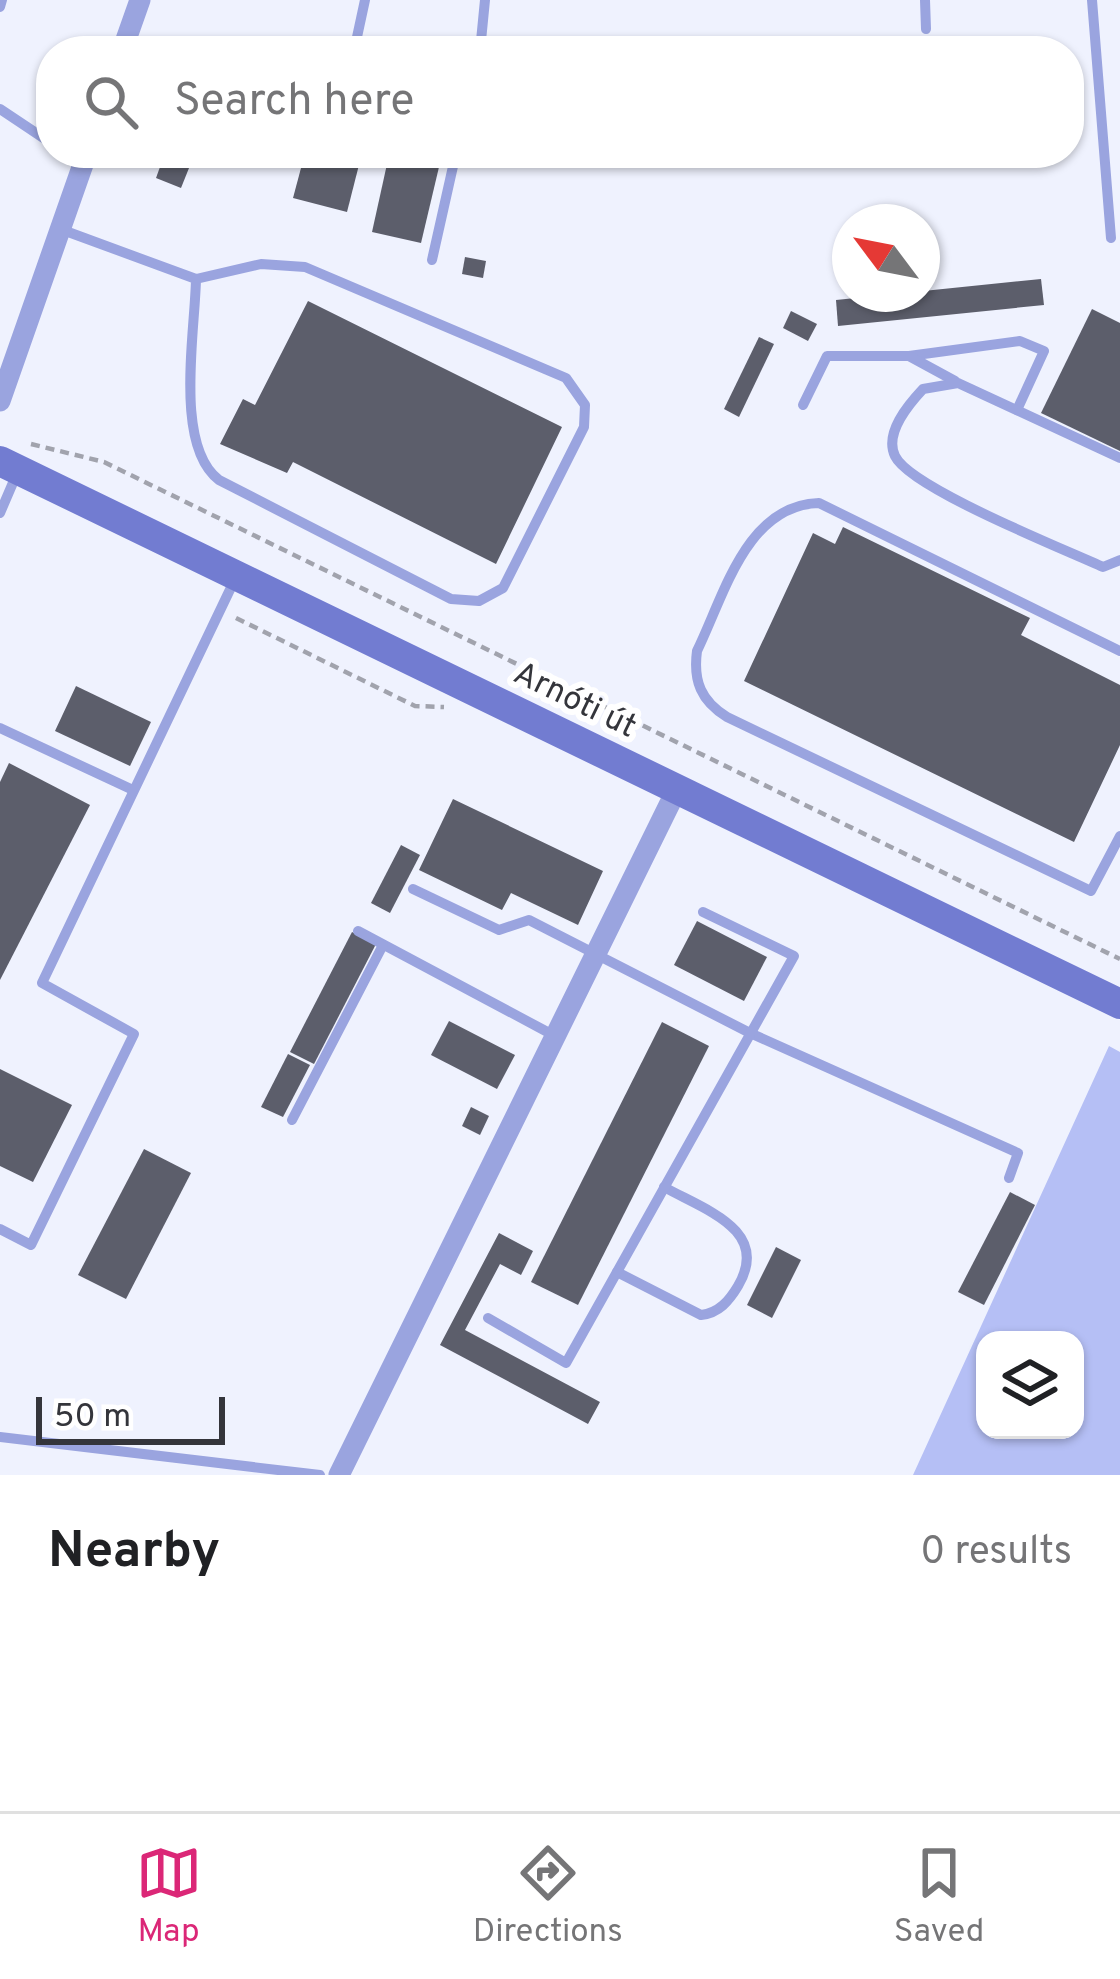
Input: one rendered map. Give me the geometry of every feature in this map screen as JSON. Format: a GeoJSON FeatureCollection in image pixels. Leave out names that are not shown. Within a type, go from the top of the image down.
{"type":"FeatureCollection","features":[{"type":"Feature","properties":{"kind":"main road","name":"Arnóti út"},"geometry":{"type":"LineString","coordinates":[[14,458],[237,575],[1120,1004]]}},
{"type":"Feature","properties":{"kind":"street"},"geometry":{"type":"LineString","coordinates":[[127,36],[140,0]]}},
{"type":"Feature","properties":{"kind":"street"},"geometry":{"type":"LineString","coordinates":[[0,400],[60,229],[75,168]]}},
{"type":"Feature","properties":{"kind":"street"},"geometry":{"type":"LineString","coordinates":[[339,1475],[678,787]]}},
{"type":"Feature","properties":{"kind":"lane"},"geometry":{"type":"LineString","coordinates":[[357,36],[365,0]]}},
{"type":"Feature","properties":{"kind":"lane"},"geometry":{"type":"LineString","coordinates":[[481,36],[485,0]]}},
{"type":"Feature","properties":{"kind":"lane"},"geometry":{"type":"LineString","coordinates":[[925,0],[926,29]]}},
{"type":"Feature","properties":{"kind":"lane"},"geometry":{"type":"LineString","coordinates":[[1091,0],[1111,238]]}},
{"type":"Feature","properties":{"kind":"lane"},"geometry":{"type":"LineString","coordinates":[[0,109],[36,133]]}},
{"type":"Feature","properties":{"kind":"lane"},"geometry":{"type":"LineString","coordinates":[[432,260],[453,168]]}},
{"type":"Feature","properties":{"kind":"lane"},"geometry":{"type":"LineString","coordinates":[[60,229],[196,279],[261,264],[305,267],[554,371],[575,387],[585,405],[584,427],[503,588],[478,601],[451,599],[219,480],[202,466],[192,435],[196,279]]}},
{"type":"Feature","properties":{"kind":"lane"},"geometry":{"type":"LineString","coordinates":[[802,405],[827,356],[909,356],[1020,340],[1044,351],[1017,410]]}},
{"type":"Feature","properties":{"kind":"lane"},"geometry":{"type":"LineString","coordinates":[[909,356],[1120,458]]}},
{"type":"Feature","properties":{"kind":"lane"},"geometry":{"type":"LineString","coordinates":[[958,382],[923,389],[905,411],[892,445],[907,472],[1103,567],[1120,560]]}},
{"type":"Feature","properties":{"kind":"lane"},"geometry":{"type":"LineString","coordinates":[[0,512],[14,458]]}},
{"type":"Feature","properties":{"kind":"lane"},"geometry":{"type":"LineString","coordinates":[[1120,652],[819,503],[800,504],[756,532],[697,651],[695,667],[703,696],[727,717],[1090,891],[1120,836]]}},
{"type":"Feature","properties":{"kind":"lane"},"geometry":{"type":"LineString","coordinates":[[0,1229],[31,1245],[134,1034],[43,982],[237,575]]}},
{"type":"Feature","properties":{"kind":"lane"},"geometry":{"type":"LineString","coordinates":[[0,728],[133,790]]}},
{"type":"Feature","properties":{"kind":"lane"},"geometry":{"type":"LineString","coordinates":[[413,889],[499,930],[529,920],[750,1033],[1018,1153],[1009,1178]]}},
{"type":"Feature","properties":{"kind":"lane"},"geometry":{"type":"LineString","coordinates":[[488,1318],[566,1363],[794,956],[703,912]]}},
{"type":"Feature","properties":{"kind":"lane"},"geometry":{"type":"LineString","coordinates":[[358,931],[555,1036]]}},
{"type":"Feature","properties":{"kind":"lane"},"geometry":{"type":"LineString","coordinates":[[292,1120],[383,945]]}},
{"type":"Feature","properties":{"kind":"lane"},"geometry":{"type":"LineString","coordinates":[[617,1272],[701,1315],[723,1306],[738,1285],[749,1250],[742,1233],[664,1187]]}},
{"type":"Feature","properties":{"kind":"lane"},"geometry":{"type":"LineString","coordinates":[[0,1437],[320,1475]]}},
{"type":"Feature","properties":{"kind":"path"},"geometry":{"type":"LineString","coordinates":[[14,458],[104,463],[1120,959]]}},
{"type":"Feature","properties":{"kind":"path"},"geometry":{"type":"LineString","coordinates":[[220,610],[415,706],[448,706],[479,692]]}},
{"type":"Feature","properties":{"kind":"shaded area"},"geometry":{"type":"Polygon","coordinates":[[[1109,1046],[1120,1052],[1120,1475],[913,1475],[976,1337],[976,1439],[1084,1439],[1084,1331],[979,1331],[1109,1046]]]}},
{"type":"Feature","properties":{"kind":"building"},"geometry":{"type":"Polygon","coordinates":[[[160,168],[189,168],[181,188],[156,178],[160,168]]]}},
{"type":"Feature","properties":{"kind":"building"},"geometry":{"type":"Polygon","coordinates":[[[301,168],[358,168],[347,212],[293,198],[301,168]]]}},
{"type":"Feature","properties":{"kind":"building"},"geometry":{"type":"Polygon","coordinates":[[[386,168],[439,168],[421,243],[372,232],[386,168]]]}},
{"type":"Feature","properties":{"kind":"building"},"geometry":{"type":"Polygon","coordinates":[[[465,257],[486,261],[483,278],[462,274],[465,257]]]}},
{"type":"Feature","properties":{"kind":"building"},"geometry":{"type":"Polygon","coordinates":[[[1041,279],[1044,305],[838,326],[837,312],[940,312],[940,289],[1041,279]]]}},
{"type":"Feature","properties":{"kind":"building"},"geometry":{"type":"Polygon","coordinates":[[[308,301],[562,427],[496,564],[293,462],[287,473],[220,444],[243,399],[255,405],[308,301]]]}},
{"type":"Feature","properties":{"kind":"building"},"geometry":{"type":"Polygon","coordinates":[[[1092,309],[1120,323],[1120,451],[1041,413],[1092,309]]]}},
{"type":"Feature","properties":{"kind":"building"},"geometry":{"type":"Polygon","coordinates":[[[791,311],[817,324],[808,341],[783,328],[791,311]]]}},
{"type":"Feature","properties":{"kind":"building"},"geometry":{"type":"Polygon","coordinates":[[[759,337],[774,344],[739,417],[724,409],[759,337]]]}},
{"type":"Feature","properties":{"kind":"building"},"geometry":{"type":"Polygon","coordinates":[[[843,527],[1030,618],[1021,635],[1120,685],[1120,745],[1074,842],[744,681],[813,533],[835,544],[843,527]]]}},
{"type":"Feature","properties":{"kind":"building"},"geometry":{"type":"Polygon","coordinates":[[[76,686],[151,722],[130,766],[55,731],[76,686]]]}},
{"type":"Feature","properties":{"kind":"building"},"geometry":{"type":"Polygon","coordinates":[[[9,763],[90,805],[0,980],[0,782],[9,763]]]}},
{"type":"Feature","properties":{"kind":"building"},"geometry":{"type":"Polygon","coordinates":[[[453,799],[603,871],[578,925],[511,893],[502,910],[419,870],[453,799]]]}},
{"type":"Feature","properties":{"kind":"building"},"geometry":{"type":"Polygon","coordinates":[[[401,845],[420,855],[390,913],[371,903],[401,845]]]}},
{"type":"Feature","properties":{"kind":"building"},"geometry":{"type":"Polygon","coordinates":[[[697,921],[767,957],[744,1001],[674,965],[697,921]]]}},
{"type":"Feature","properties":{"kind":"building"},"geometry":{"type":"Polygon","coordinates":[[[352,932],[376,944],[314,1064],[290,1052],[352,932]]]}},
{"type":"Feature","properties":{"kind":"building"},"geometry":{"type":"Polygon","coordinates":[[[449,1021],[515,1055],[497,1089],[431,1055],[449,1021]]]}},
{"type":"Feature","properties":{"kind":"building"},"geometry":{"type":"Polygon","coordinates":[[[662,1022],[709,1046],[578,1305],[531,1282],[662,1022]]]}},
{"type":"Feature","properties":{"kind":"building"},"geometry":{"type":"Polygon","coordinates":[[[288,1054],[310,1065],[283,1117],[261,1107],[288,1054]]]}},
{"type":"Feature","properties":{"kind":"building"},"geometry":{"type":"Polygon","coordinates":[[[0,1069],[72,1105],[33,1182],[0,1166],[0,1069]]]}},
{"type":"Feature","properties":{"kind":"building"},"geometry":{"type":"Polygon","coordinates":[[[471,1107],[489,1116],[480,1135],[462,1126],[471,1107]]]}},
{"type":"Feature","properties":{"kind":"building"},"geometry":{"type":"Polygon","coordinates":[[[144,1149],[191,1173],[126,1299],[78,1275],[144,1149]]]}},
{"type":"Feature","properties":{"kind":"building"},"geometry":{"type":"Polygon","coordinates":[[[1010,1192],[1035,1205],[984,1305],[958,1292],[1010,1192]]]}},
{"type":"Feature","properties":{"kind":"building"},"geometry":{"type":"Polygon","coordinates":[[[499,1233],[533,1251],[521,1275],[500,1264],[465,1330],[600,1402],[588,1424],[440,1345],[499,1233]]]}},
{"type":"Feature","properties":{"kind":"building"},"geometry":{"type":"Polygon","coordinates":[[[776,1247],[801,1260],[772,1318],[747,1305],[776,1247]]]}}]}
